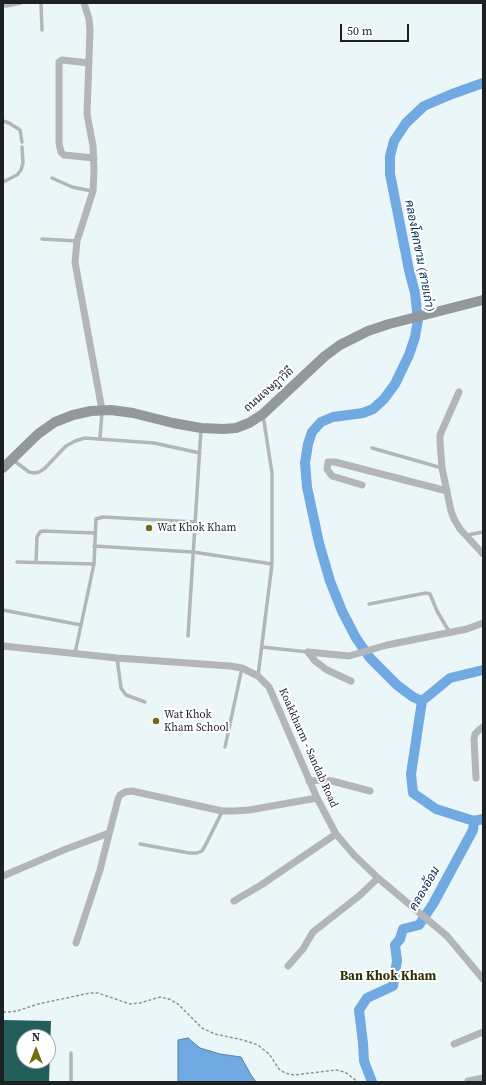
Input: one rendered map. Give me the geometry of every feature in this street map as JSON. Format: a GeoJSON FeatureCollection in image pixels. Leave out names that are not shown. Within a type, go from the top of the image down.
{"type":"FeatureCollection","features":[{"type":"Feature","properties":{"kind":"street"},"geometry":{"type":"LineString","coordinates":[[84,3],[89,19],[87,114],[94,158],[94,170],[92,191],[77,241],[74,262],[102,410]]}},
{"type":"Feature","properties":{"kind":"street"},"geometry":{"type":"LineString","coordinates":[[89,63],[62,60],[59,62],[60,143],[61,152],[64,155],[94,158]]}},
{"type":"Feature","properties":{"kind":"street","name":"ถนนเจษฎาวิถี"},"geometry":{"type":"LineString","coordinates":[[7,462],[38,434],[55,422],[74,415],[102,410],[133,413],[201,428],[236,428],[249,424],[263,414],[325,356],[340,345],[368,331],[389,324],[483,300]]}},
{"type":"Feature","properties":{"kind":"street"},"geometry":{"type":"LineString","coordinates":[[458,392],[440,435],[442,468],[454,519],[483,554]]}},
{"type":"Feature","properties":{"kind":"street"},"geometry":{"type":"LineString","coordinates":[[362,485],[332,476],[327,469],[328,462],[335,462],[447,491]]}},
{"type":"Feature","properties":{"kind":"street"},"geometry":{"type":"LineString","coordinates":[[308,652],[348,656],[386,645],[467,629],[483,623]]}},
{"type":"Feature","properties":{"kind":"street","name":"Koakkharm - Sandab Road"},"geometry":{"type":"LineString","coordinates":[[3,646],[117,658],[230,666],[242,668],[258,676],[269,687],[317,798],[336,834],[354,855],[378,878],[418,910],[447,936],[483,979]]}},
{"type":"Feature","properties":{"kind":"street"},"geometry":{"type":"LineString","coordinates":[[308,652],[315,661],[327,670],[351,681]]}},
{"type":"Feature","properties":{"kind":"street"},"geometry":{"type":"LineString","coordinates":[[476,778],[474,739],[475,734],[483,728]]}},
{"type":"Feature","properties":{"kind":"street"},"geometry":{"type":"LineString","coordinates":[[310,781],[332,781],[370,791]]}},
{"type":"Feature","properties":{"kind":"street"},"geometry":{"type":"LineString","coordinates":[[76,943],[100,870],[120,794],[132,791],[222,810],[249,810],[317,798]]}},
{"type":"Feature","properties":{"kind":"street"},"geometry":{"type":"LineString","coordinates":[[3,876],[66,849],[109,833]]}},
{"type":"Feature","properties":{"kind":"street"},"geometry":{"type":"LineString","coordinates":[[234,901],[261,885],[336,834]]}},
{"type":"Feature","properties":{"kind":"street"},"geometry":{"type":"LineString","coordinates":[[288,966],[303,949],[313,932],[359,896],[378,878]]}},
{"type":"Feature","properties":{"kind":"street"},"geometry":{"type":"LineString","coordinates":[[454,1044],[483,1032]]}},
{"type":"Feature","properties":{"kind":"street"},"geometry":{"type":"LineString","coordinates":[[468,1081],[483,1078]]}},
{"type":"Feature","properties":{"kind":"lane"},"geometry":{"type":"LineString","coordinates":[[3,4],[6,6],[21,3]]}},
{"type":"Feature","properties":{"kind":"lane"},"geometry":{"type":"LineString","coordinates":[[41,3],[42,30]]}},
{"type":"Feature","properties":{"kind":"lane"},"geometry":{"type":"LineString","coordinates":[[3,121],[20,130],[22,142]]}},
{"type":"Feature","properties":{"kind":"lane"},"geometry":{"type":"LineString","coordinates":[[3,182],[16,175],[21,170],[23,163],[22,147]]}},
{"type":"Feature","properties":{"kind":"lane"},"geometry":{"type":"LineString","coordinates":[[52,178],[72,187],[92,191]]}},
{"type":"Feature","properties":{"kind":"lane"},"geometry":{"type":"LineString","coordinates":[[42,239],[77,241]]}},
{"type":"Feature","properties":{"kind":"lane"},"geometry":{"type":"LineString","coordinates":[[100,438],[102,410]]}},
{"type":"Feature","properties":{"kind":"lane"},"geometry":{"type":"LineString","coordinates":[[258,676],[272,564],[272,473],[263,414]]}},
{"type":"Feature","properties":{"kind":"lane"},"geometry":{"type":"LineString","coordinates":[[188,636],[201,428]]}},
{"type":"Feature","properties":{"kind":"lane"},"geometry":{"type":"LineString","coordinates":[[7,462],[29,472],[39,472],[44,469],[66,446],[75,440],[85,438],[154,443],[200,453]]}},
{"type":"Feature","properties":{"kind":"lane"},"geometry":{"type":"LineString","coordinates":[[372,448],[442,468]]}},
{"type":"Feature","properties":{"kind":"lane"},"geometry":{"type":"LineString","coordinates":[[74,654],[94,564],[94,533],[96,519],[103,517],[195,522]]}},
{"type":"Feature","properties":{"kind":"lane"},"geometry":{"type":"LineString","coordinates":[[36,562],[37,537],[40,532],[94,533]]}},
{"type":"Feature","properties":{"kind":"lane"},"geometry":{"type":"LineString","coordinates":[[466,535],[483,532]]}},
{"type":"Feature","properties":{"kind":"lane"},"geometry":{"type":"LineString","coordinates":[[94,546],[194,552],[272,564]]}},
{"type":"Feature","properties":{"kind":"lane"},"geometry":{"type":"LineString","coordinates":[[17,562],[94,564]]}},
{"type":"Feature","properties":{"kind":"lane"},"geometry":{"type":"LineString","coordinates":[[369,604],[426,593],[430,594],[437,611],[450,633]]}},
{"type":"Feature","properties":{"kind":"lane"},"geometry":{"type":"LineString","coordinates":[[3,610],[81,625]]}},
{"type":"Feature","properties":{"kind":"lane"},"geometry":{"type":"LineString","coordinates":[[262,647],[308,652]]}},
{"type":"Feature","properties":{"kind":"lane"},"geometry":{"type":"LineString","coordinates":[[117,658],[121,688],[126,695],[145,702]]}},
{"type":"Feature","properties":{"kind":"lane"},"geometry":{"type":"LineString","coordinates":[[225,746],[242,668]]}},
{"type":"Feature","properties":{"kind":"lane"},"geometry":{"type":"LineString","coordinates":[[140,844],[189,854],[202,851],[222,810]]}},
{"type":"Feature","properties":{"kind":"lane"},"geometry":{"type":"LineString","coordinates":[[71,1053],[71,1082]]}},
{"type":"Feature","properties":{"kind":"path"},"geometry":{"type":"LineString","coordinates":[[3,1012],[16,1011],[38,1004],[90,993],[98,993],[130,1004],[160,998],[169,999],[178,1004],[202,1028],[215,1034],[243,1040],[258,1046],[269,1054],[279,1069],[286,1073],[294,1075],[336,1070],[345,1072],[358,1082]]}},
{"type":"Feature","properties":{"kind":"water"},"geometry":{"type":"Polygon","coordinates":[[[188,1038],[200,1048],[220,1054],[241,1057],[256,1082],[178,1082],[178,1040],[188,1038]]]}},
{"type":"Feature","properties":{"kind":"building"},"geometry":{"type":"Polygon","coordinates":[[[3,1020],[51,1021],[51,1029],[16,1029],[16,1069],[49,1069],[49,1082],[3,1082],[3,1020]]]}},
{"type":"Feature","properties":{"kind":"waterway","name":"คลองโคกขาม (สายเก่า)"},"geometry":{"type":"LineString","coordinates":[[422,701],[413,697],[397,685],[370,658],[356,638],[342,611],[330,581],[319,543],[307,487],[305,463],[308,444],[312,432],[321,422],[333,417],[363,413],[373,409],[384,399],[395,384],[409,355],[415,337],[418,320],[415,293],[390,174],[390,156],[394,141],[406,123],[424,106],[483,83]]}},
{"type":"Feature","properties":{"kind":"waterway"},"geometry":{"type":"LineString","coordinates":[[422,701],[450,678],[483,670]]}},
{"type":"Feature","properties":{"kind":"waterway","name":"คลองโคกขาม (สายเก่า)"},"geometry":{"type":"LineString","coordinates":[[422,701],[411,774],[413,793],[436,809],[474,821],[483,819]]}},
{"type":"Feature","properties":{"kind":"waterway","name":"คลองอ้อม"},"geometry":{"type":"LineString","coordinates":[[372,1082],[364,1061],[359,1010],[367,998],[393,986],[397,961],[395,945],[400,939],[403,929],[419,925],[433,904],[473,830],[474,821]]}},
{"type":"Feature","properties":{"kind":"place","name":"Wat Khok Kham"},"geometry":{"type":"Point","coordinates":[149,528]}},
{"type":"Feature","properties":{"kind":"place","name":"Wat Khok Kham School"},"geometry":{"type":"Point","coordinates":[156,721]}},
{"type":"Feature","properties":{"kind":"district","name":"Ban Khok Kham"},"geometry":{"type":"Point","coordinates":[388,977]}}]}
